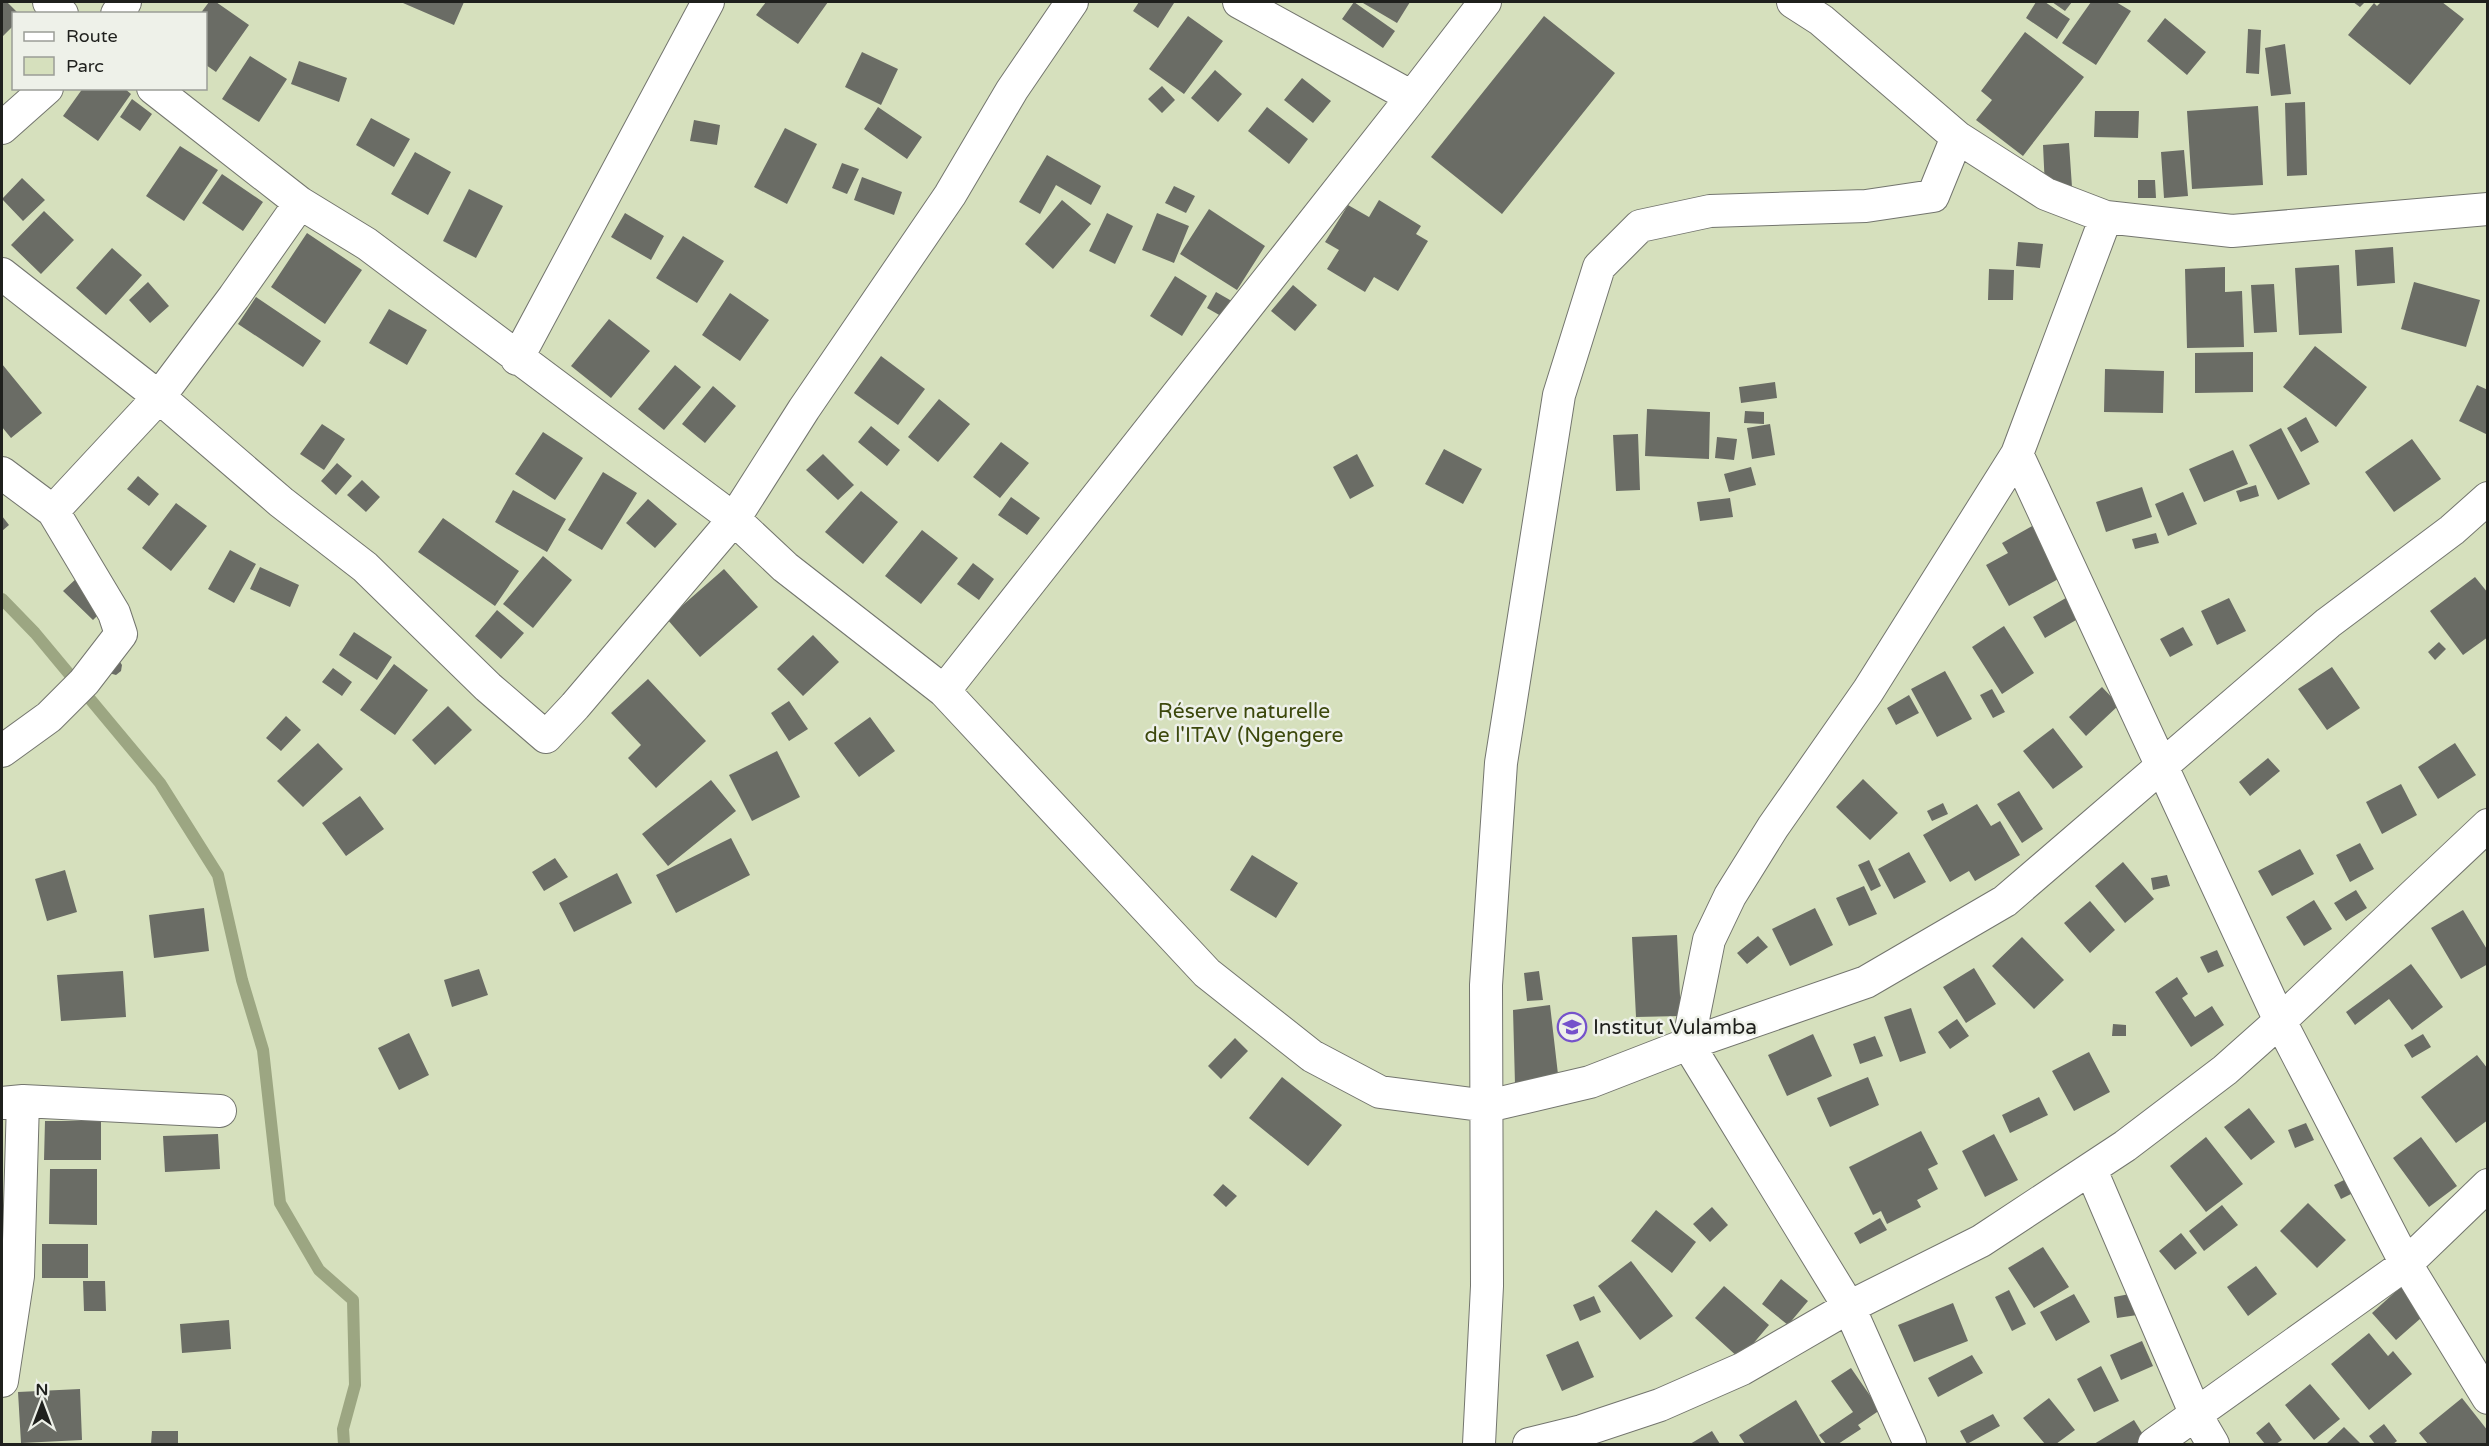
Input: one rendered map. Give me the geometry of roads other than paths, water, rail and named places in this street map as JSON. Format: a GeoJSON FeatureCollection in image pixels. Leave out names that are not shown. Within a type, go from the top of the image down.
{"type":"FeatureCollection","features":[{"type":"Feature","properties":{"kind":"street"},"geometry":{"type":"LineString","coordinates":[[517,359],[708,2]]}},
{"type":"Feature","properties":{"kind":"street"},"geometry":{"type":"LineString","coordinates":[[2,273],[159,397],[281,502],[365,567],[488,687],[546,737],[734,519],[804,410],[950,195],[1012,90],[1072,2]]}},
{"type":"Feature","properties":{"kind":"street"},"geometry":{"type":"LineString","coordinates":[[1239,2],[1412,97]]}},
{"type":"Feature","properties":{"kind":"street"},"geometry":{"type":"LineString","coordinates":[[944,691],[1485,2]]}},
{"type":"Feature","properties":{"kind":"street"},"geometry":{"type":"LineString","coordinates":[[1793,2],[1821,20],[1956,137],[2046,194],[2106,217],[2232,231],[2485,205]]}},
{"type":"Feature","properties":{"kind":"street"},"geometry":{"type":"LineString","coordinates":[[2,128],[44,90]]}},
{"type":"Feature","properties":{"kind":"street"},"geometry":{"type":"LineString","coordinates":[[156,90],[300,203],[367,244],[517,359],[734,519],[785,567],[944,691],[1207,973],[1312,1056],[1380,1092],[1488,1106],[1590,1082],[1688,1044],[1866,982],[2005,901],[2328,622],[2452,530],[2487,498]]}},
{"type":"Feature","properties":{"kind":"street"},"geometry":{"type":"LineString","coordinates":[[1479,1444],[1487,1286],[1486,985],[1501,764],[1559,395],[1599,267],[1640,226],[1710,211],[1866,206],[1933,196],[1956,137]]}},
{"type":"Feature","properties":{"kind":"street"},"geometry":{"type":"LineString","coordinates":[[53,511],[159,397],[234,297],[300,203]]}},
{"type":"Feature","properties":{"kind":"street"},"geometry":{"type":"LineString","coordinates":[[1910,1444],[1849,1306],[1688,1044],[1709,940],[1730,896],[1773,827],[1868,691],[2017,454],[2106,217]]}},
{"type":"Feature","properties":{"kind":"street"},"geometry":{"type":"LineString","coordinates":[[2017,454],[2280,1021],[2406,1264],[2487,1398]]}},
{"type":"Feature","properties":{"kind":"street"},"geometry":{"type":"LineString","coordinates":[[2,473],[53,511],[114,613],[121,634],[84,682],[49,717],[2,752]]}},
{"type":"Feature","properties":{"kind":"street"},"geometry":{"type":"LineString","coordinates":[[1529,1444],[1660,1405],[1742,1369],[1849,1306],[1981,1241],[2091,1170],[2225,1070],[2487,825]]}},
{"type":"Feature","properties":{"kind":"street"},"geometry":{"type":"LineString","coordinates":[[2,1382],[18,1276],[12,1102],[220,1111]]}},
{"type":"Feature","properties":{"kind":"street"},"geometry":{"type":"LineString","coordinates":[[2091,1170],[2196,1415],[2212,1444]]}},
{"type":"Feature","properties":{"kind":"street"},"geometry":{"type":"LineString","coordinates":[[2154,1444],[2406,1264],[2487,1185]]}},
{"type":"Feature","properties":{"kind":"waterway"},"geometry":{"type":"LineString","coordinates":[[2,599],[35,633],[160,783],[218,875],[242,980],[263,1050],[280,1203],[319,1270],[353,1300],[355,1385],[343,1429],[344,1444]]}},
{"type":"Feature","properties":{"kind":"place","name":"Institut Vulamba"},"geometry":{"type":"Point","coordinates":[1572,1027]}},
{"type":"Feature","properties":{"kind":"park label","name":"Réserve naturelle de l'ITAV (Ngengere"},"geometry":{"type":"Point","coordinates":[1244,723]}}]}
